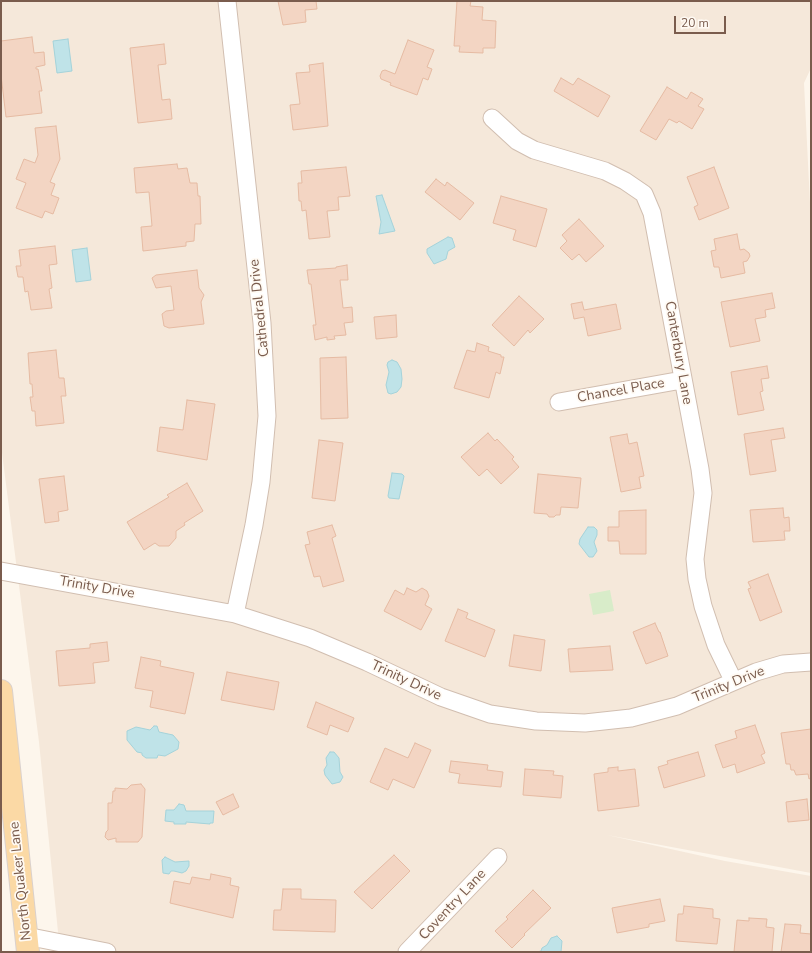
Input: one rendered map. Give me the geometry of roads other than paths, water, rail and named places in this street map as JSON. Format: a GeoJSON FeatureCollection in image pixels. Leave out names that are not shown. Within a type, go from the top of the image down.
{"type":"FeatureCollection","features":[{"type":"Feature","properties":{"kind":"main road","name":"North Quaker Lane"},"geometry":{"type":"LineString","coordinates":[[1,691],[27,944]]}},
{"type":"Feature","properties":{"kind":"street","name":"Cathedral Drive"},"geometry":{"type":"LineString","coordinates":[[227,1],[262,323],[267,416],[261,482],[254,525],[235,614]]}},
{"type":"Feature","properties":{"kind":"street","name":"Canterbury Lane"},"geometry":{"type":"LineString","coordinates":[[492,118],[517,141],[534,150],[605,171],[625,181],[644,194],[652,213],[682,380],[700,469],[703,492],[696,559],[697,578],[703,606],[716,645],[733,680]]}},
{"type":"Feature","properties":{"kind":"street","name":"Chancel Place"},"geometry":{"type":"LineString","coordinates":[[559,402],[682,380]]}},
{"type":"Feature","properties":{"kind":"street","name":"Trinity Drive"},"geometry":{"type":"LineString","coordinates":[[1,571],[235,614],[310,638],[367,662],[441,697],[490,714],[516,718],[554,722],[585,722],[631,718],[677,706],[733,680],[783,664],[811,662]]}},
{"type":"Feature","properties":{"kind":"street","name":"Coventry Lane"},"geometry":{"type":"LineString","coordinates":[[407,952],[498,857]]}},
{"type":"Feature","properties":{"kind":"street"},"geometry":{"type":"LineString","coordinates":[[27,944],[107,952]]}},
{"type":"Feature","properties":{"kind":"water"},"geometry":{"type":"Polygon","coordinates":[[[68,39],[72,71],[57,73],[53,41],[68,39]]]}},
{"type":"Feature","properties":{"kind":"water"},"geometry":{"type":"Polygon","coordinates":[[[382,195],[395,231],[379,234],[381,222],[376,196],[382,195]]]}},
{"type":"Feature","properties":{"kind":"water"},"geometry":{"type":"Polygon","coordinates":[[[448,237],[452,238],[455,247],[448,251],[446,259],[434,264],[427,253],[427,249],[448,237]]]}},
{"type":"Feature","properties":{"kind":"water"},"geometry":{"type":"Polygon","coordinates":[[[87,248],[91,280],[76,282],[72,250],[87,248]]]}},
{"type":"Feature","properties":{"kind":"water"},"geometry":{"type":"Polygon","coordinates":[[[392,360],[397,362],[401,369],[402,379],[401,387],[397,392],[391,394],[388,393],[386,385],[389,372],[387,365],[388,362],[392,360]]]}},
{"type":"Feature","properties":{"kind":"water"},"geometry":{"type":"Polygon","coordinates":[[[392,473],[402,474],[404,476],[399,499],[389,498],[388,496],[392,473]]]}},
{"type":"Feature","properties":{"kind":"water"},"geometry":{"type":"Polygon","coordinates":[[[588,527],[594,527],[597,530],[597,535],[594,542],[597,551],[593,557],[589,557],[579,544],[580,539],[588,527]]]}},
{"type":"Feature","properties":{"kind":"water"},"geometry":{"type":"Polygon","coordinates":[[[154,726],[157,726],[159,732],[173,735],[179,742],[178,749],[165,756],[158,755],[157,758],[146,758],[142,755],[142,753],[137,752],[127,740],[127,731],[136,727],[150,730],[154,726]]]}},
{"type":"Feature","properties":{"kind":"water"},"geometry":{"type":"Polygon","coordinates":[[[330,752],[334,752],[339,758],[340,772],[343,777],[340,782],[332,784],[325,775],[324,770],[327,765],[326,758],[330,752]]]}},
{"type":"Feature","properties":{"kind":"water"},"geometry":{"type":"Polygon","coordinates":[[[179,804],[184,805],[186,811],[214,811],[213,823],[186,822],[186,824],[174,824],[174,822],[165,821],[166,810],[174,810],[179,804]]]}},
{"type":"Feature","properties":{"kind":"water"},"geometry":{"type":"Polygon","coordinates":[[[165,857],[175,862],[189,861],[189,866],[186,871],[182,873],[171,871],[169,874],[163,873],[162,860],[165,857]]]}},
{"type":"Feature","properties":{"kind":"water"},"geometry":{"type":"Polygon","coordinates":[[[557,936],[562,941],[561,952],[537,952],[541,951],[542,948],[547,945],[551,938],[557,936]]]}}]}
